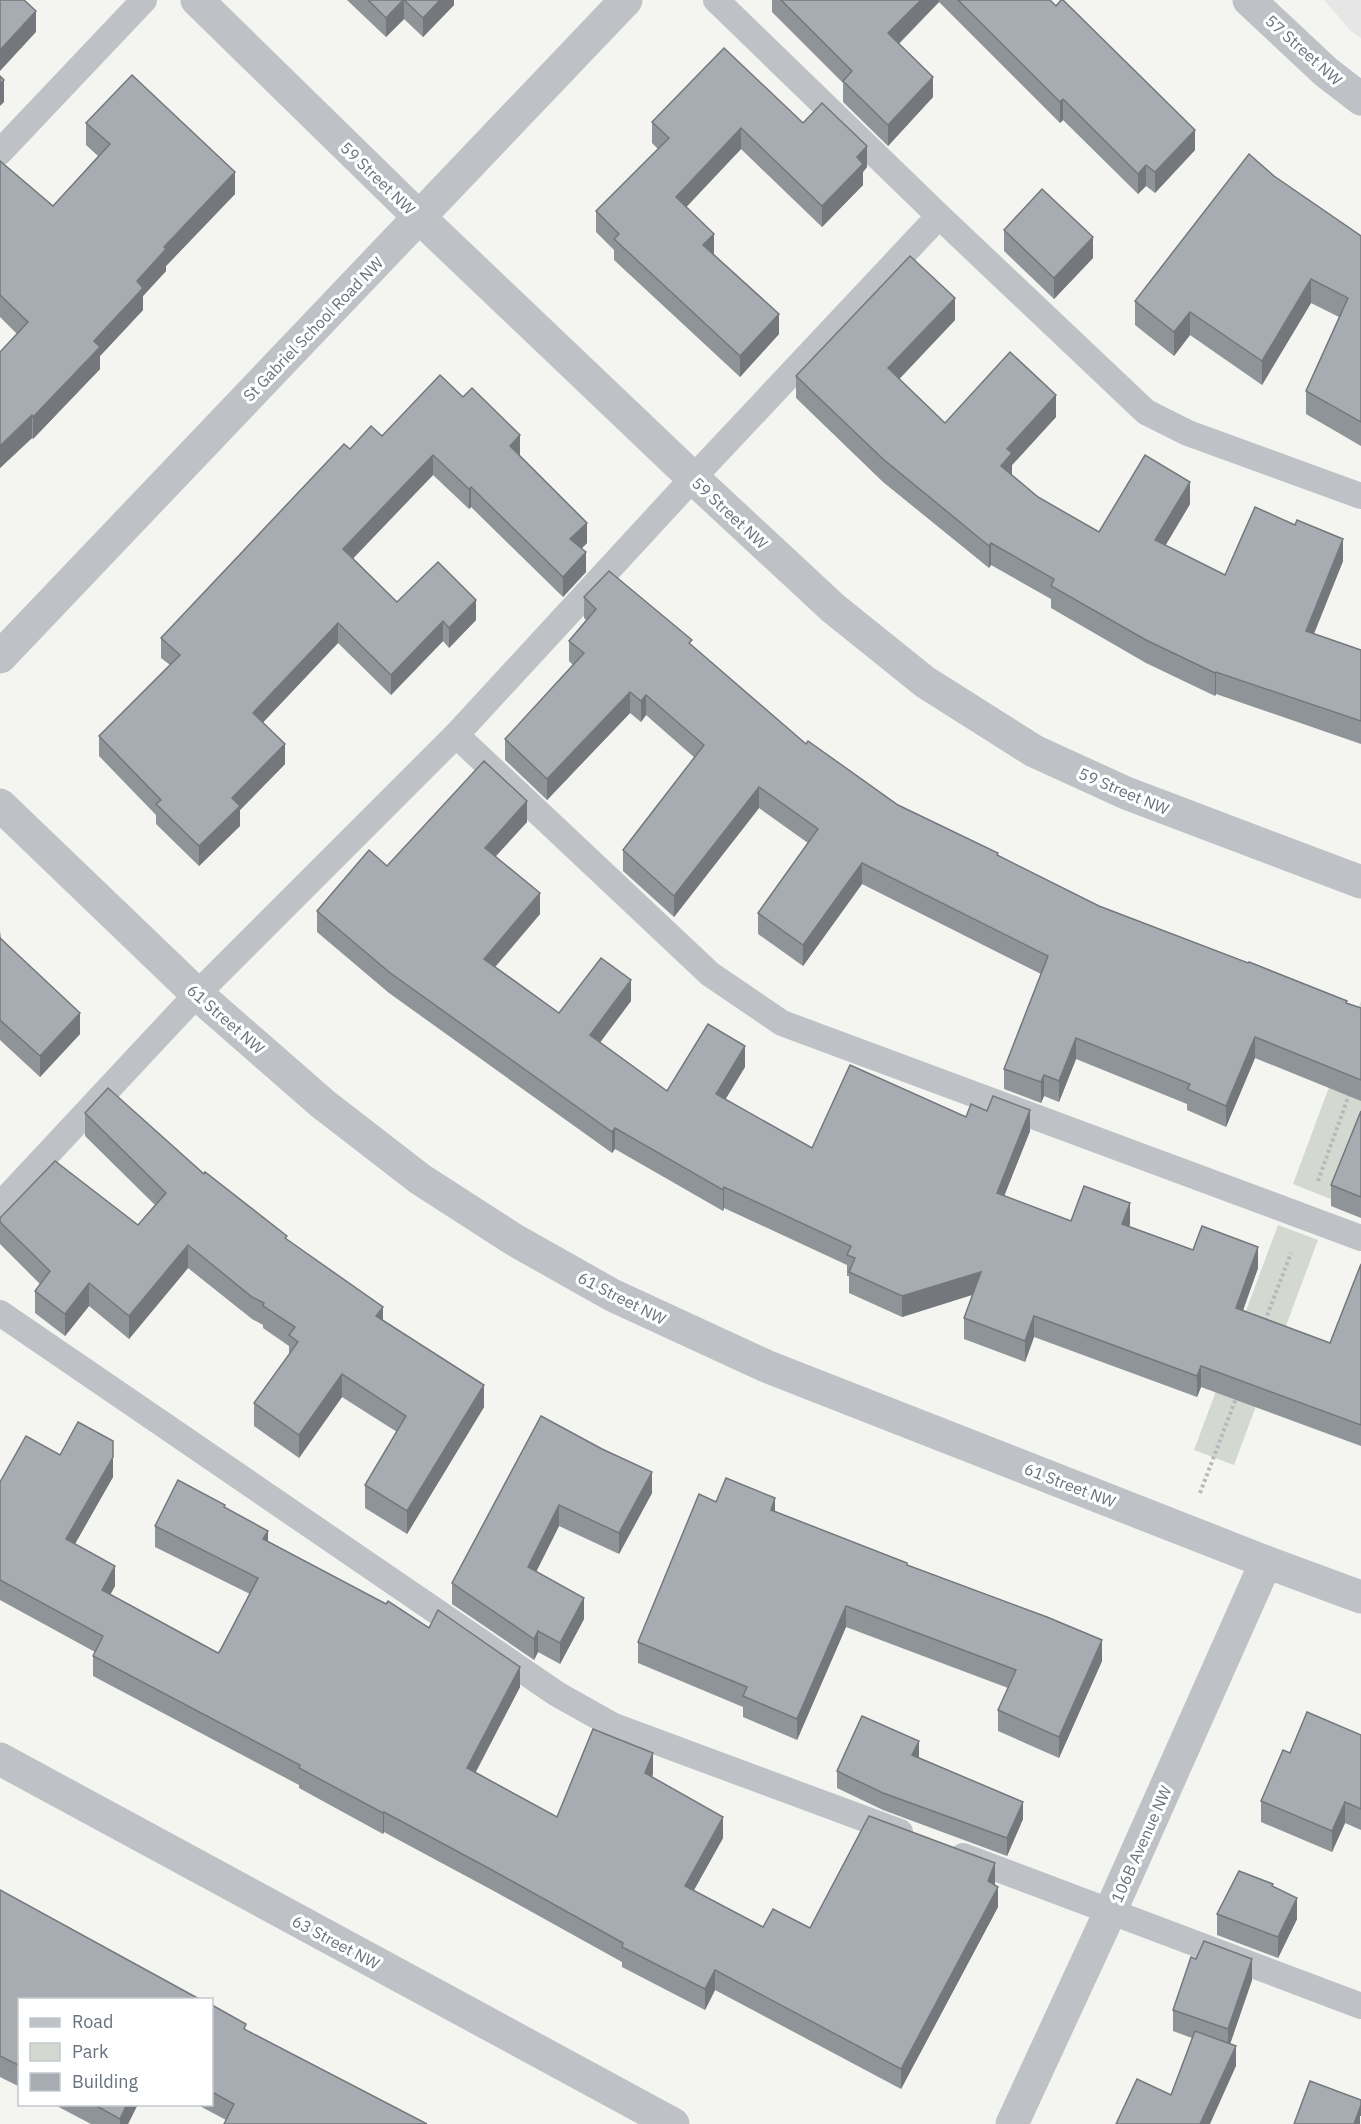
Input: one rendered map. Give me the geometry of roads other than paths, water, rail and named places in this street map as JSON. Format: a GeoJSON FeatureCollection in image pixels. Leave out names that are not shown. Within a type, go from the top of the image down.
{"type":"FeatureCollection","features":[{"type":"Feature","properties":{"kind":"street","name":"59 Street NW"},"geometry":{"type":"LineString","coordinates":[[197,0],[419,217],[693,478],[833,608],[925,682],[1034,751],[1126,793],[1361,882]]}},
{"type":"Feature","properties":{"kind":"street","name":"St Gabriel School Road NW"},"geometry":{"type":"LineString","coordinates":[[0,657],[626,0]]}},
{"type":"Feature","properties":{"kind":"street","name":"57 Street NW"},"geometry":{"type":"LineString","coordinates":[[1249,0],[1326,72],[1361,99]]}},
{"type":"Feature","properties":{"kind":"street","name":"61 Street NW"},"geometry":{"type":"LineString","coordinates":[[0,805],[197,994],[323,1104],[420,1179],[513,1239],[612,1295],[766,1366],[1361,1597]]}},
{"type":"Feature","properties":{"kind":"street","name":"106B Avenue NW"},"geometry":{"type":"LineString","coordinates":[[1012,2124],[1111,1910],[1266,1562]]}},
{"type":"Feature","properties":{"kind":"street","name":"63 Street NW"},"geometry":{"type":"LineString","coordinates":[[0,1759],[673,2124]]}},
{"type":"Feature","properties":{"kind":"lane"},"geometry":{"type":"LineString","coordinates":[[0,152],[144,0]]}},
{"type":"Feature","properties":{"kind":"lane"},"geometry":{"type":"LineString","coordinates":[[716,0],[1146,412],[1188,433],[1361,496]]}},
{"type":"Feature","properties":{"kind":"lane"},"geometry":{"type":"LineString","coordinates":[[0,1205],[197,994],[456,735],[939,216]]}},
{"type":"Feature","properties":{"kind":"lane"},"geometry":{"type":"LineString","coordinates":[[456,735],[710,974],[782,1023],[1361,1238]]}},
{"type":"Feature","properties":{"kind":"lane"},"geometry":{"type":"LineString","coordinates":[[0,1313],[557,1694],[614,1726],[1111,1910],[1361,2006]]}}]}
